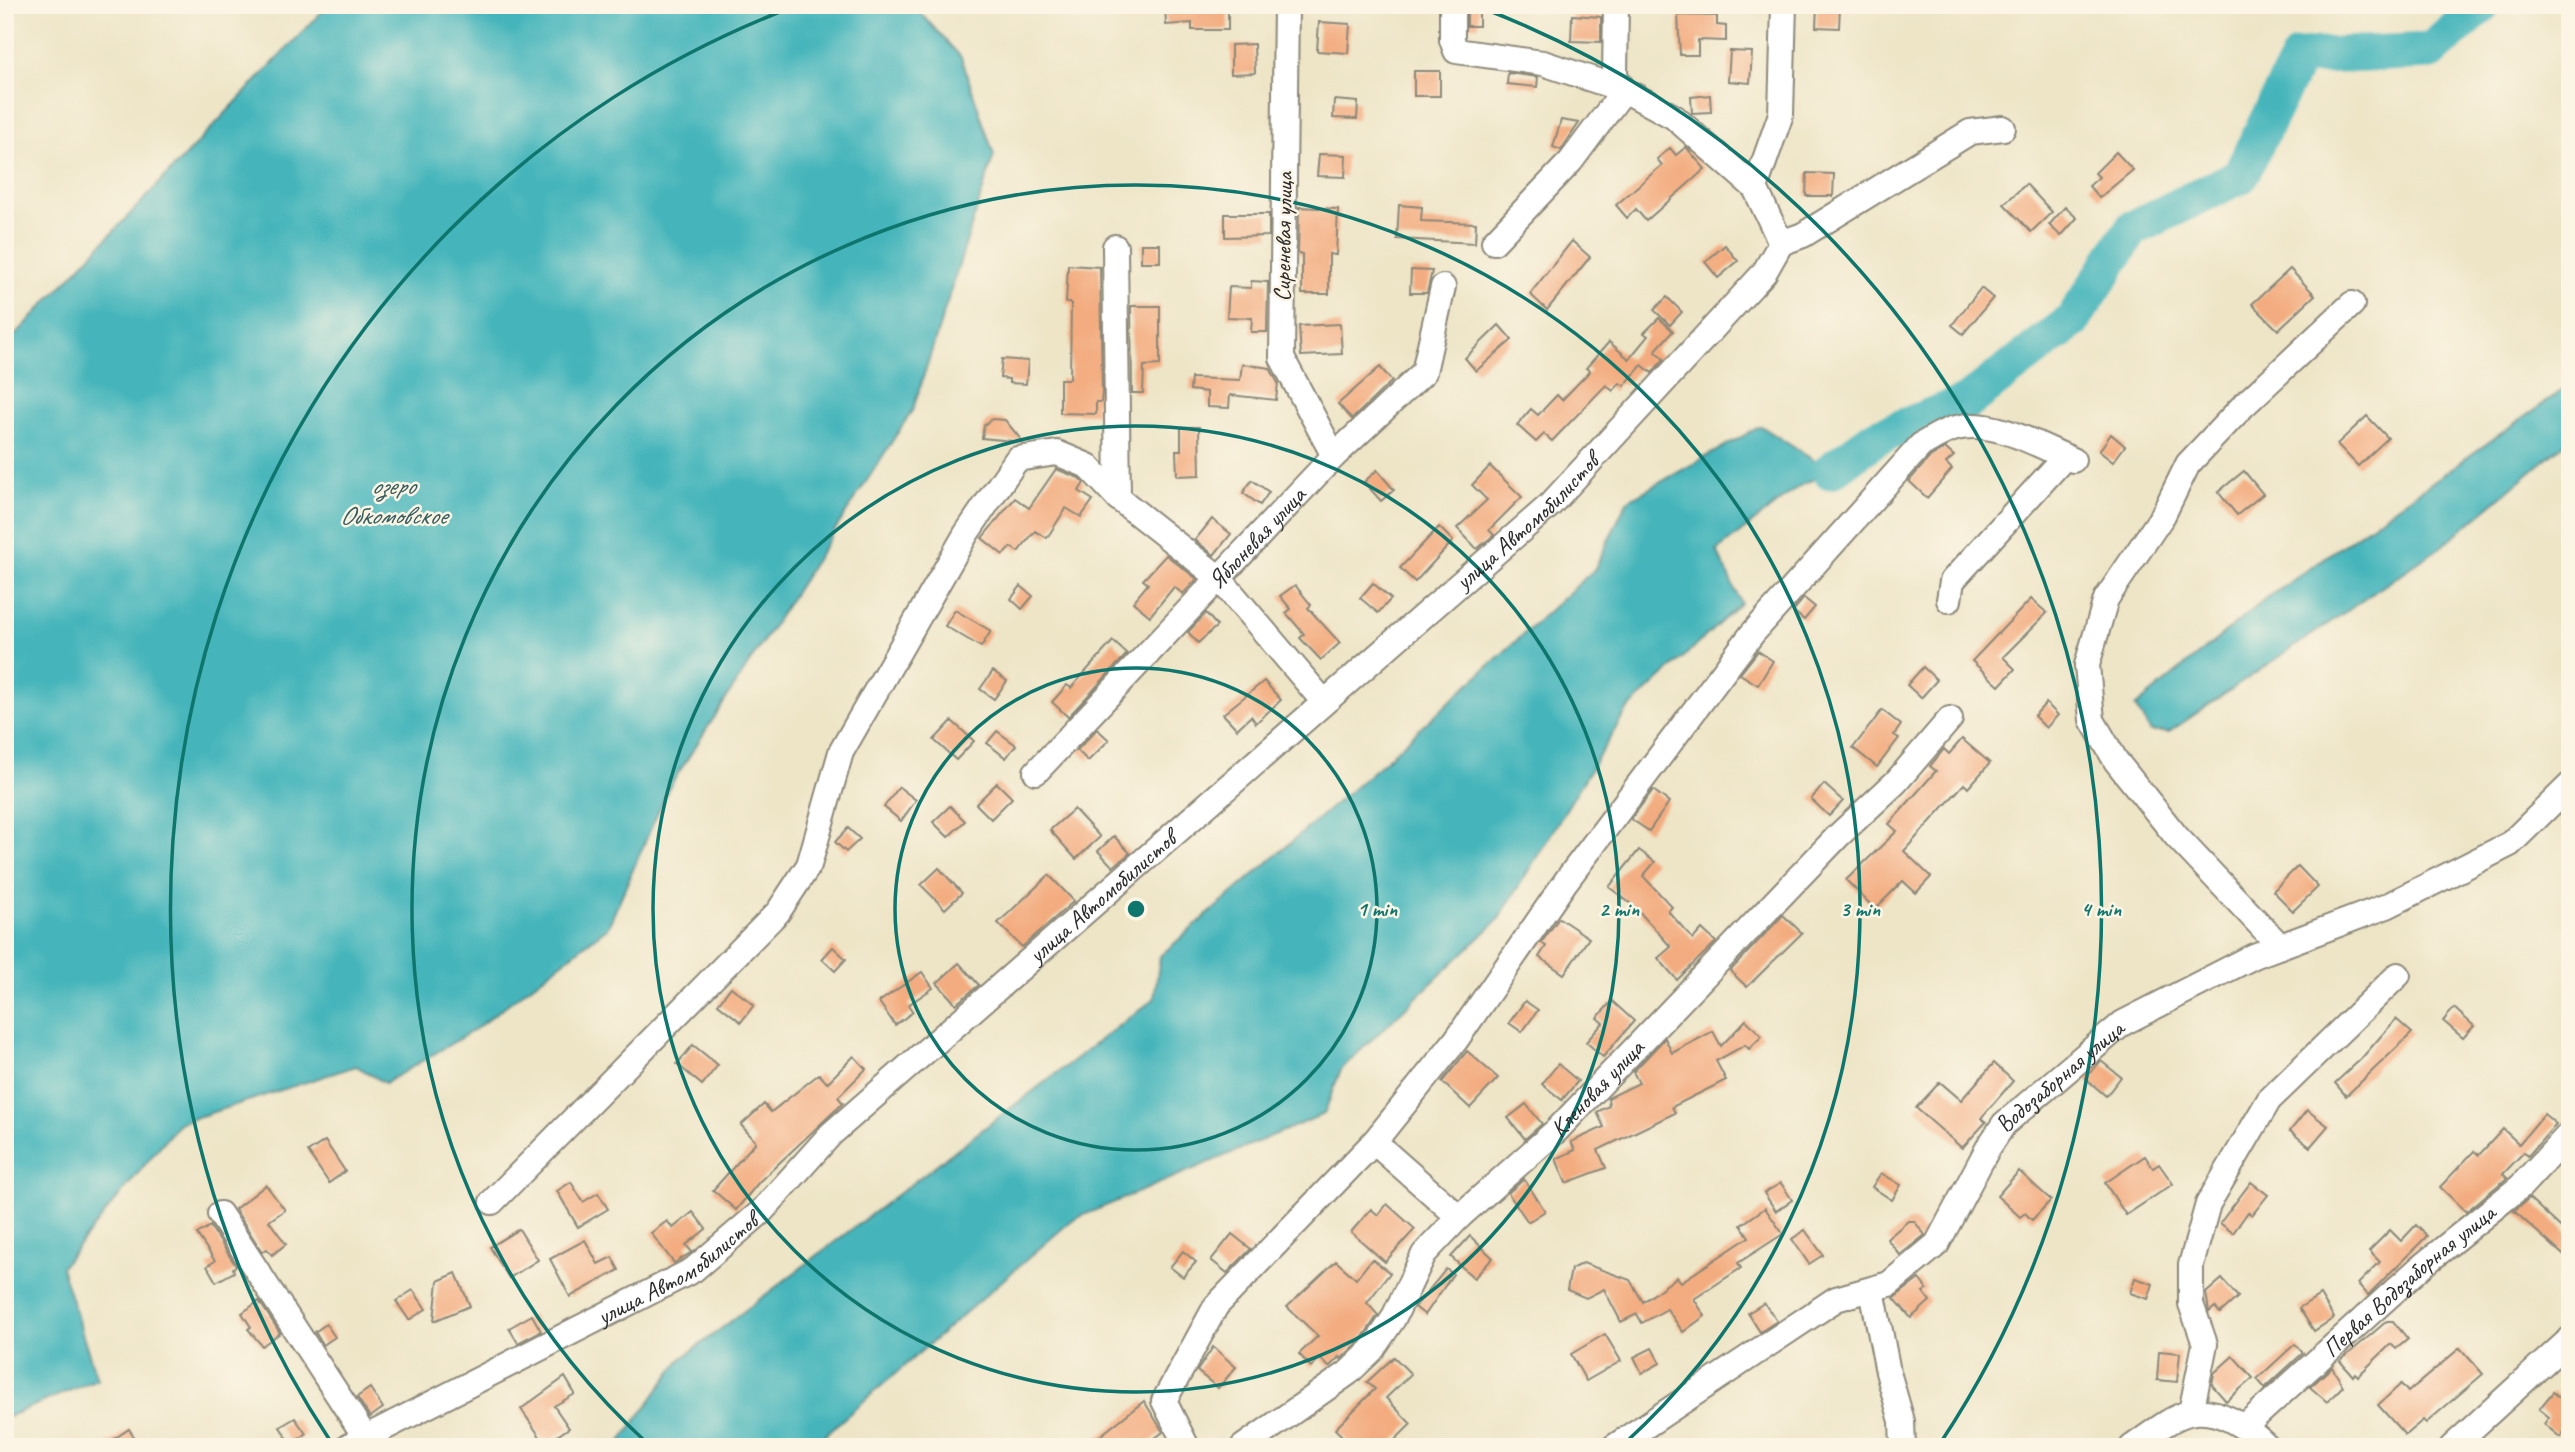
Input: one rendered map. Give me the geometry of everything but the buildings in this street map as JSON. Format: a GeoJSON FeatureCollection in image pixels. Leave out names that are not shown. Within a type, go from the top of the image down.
{"type":"FeatureCollection","features":[{"type":"Feature","properties":{"kind":"street","name":"Сиреневая улица"},"geometry":{"type":"LineString","coordinates":[[1286,5],[1282,358],[1334,456]]}},
{"type":"Feature","properties":{"kind":"street"},"geometry":{"type":"LineString","coordinates":[[1452,5],[1452,40],[1456,51],[1543,63],[1624,90],[1674,117],[1755,188],[1781,243],[1803,235],[1970,132],[2003,128]]}},
{"type":"Feature","properties":{"kind":"street"},"geometry":{"type":"LineString","coordinates":[[1616,5],[1615,76],[1624,90]]}},
{"type":"Feature","properties":{"kind":"street"},"geometry":{"type":"LineString","coordinates":[[1755,188],[1781,114],[1784,5]]}},
{"type":"Feature","properties":{"kind":"street"},"geometry":{"type":"LineString","coordinates":[[1494,242],[1571,161],[1624,90]]}},
{"type":"Feature","properties":{"kind":"street","name":"улица Автомобилистов"},"geometry":{"type":"LineString","coordinates":[[355,1441],[601,1320],[693,1270],[761,1212],[831,1134],[1550,505],[1764,273],[1781,243]]}},
{"type":"Feature","properties":{"kind":"street"},"geometry":{"type":"LineString","coordinates":[[1115,247],[1118,498]]}},
{"type":"Feature","properties":{"kind":"street","name":"Яблоневая улица"},"geometry":{"type":"LineString","coordinates":[[1036,772],[1334,456],[1424,372],[1443,286]]}},
{"type":"Feature","properties":{"kind":"street"},"geometry":{"type":"LineString","coordinates":[[2280,946],[2176,836],[2116,761],[2092,720],[2087,665],[2106,599],[2163,515],[2188,464],[2242,408],[2352,304]]}},
{"type":"Feature","properties":{"kind":"street"},"geometry":{"type":"LineString","coordinates":[[1187,1447],[1164,1401],[1216,1306],[1374,1142],[1455,1040],[1566,881],[1752,634],[1921,445],[1955,428],[1972,426],[1989,428],[2069,458],[1952,581],[1949,600]]}},
{"type":"Feature","properties":{"kind":"street"},"geometry":{"type":"LineString","coordinates":[[492,1202],[778,912],[809,865],[841,752],[966,534],[1017,459],[1057,453],[1088,466],[1118,498],[1218,577],[1324,702]]}},
{"type":"Feature","properties":{"kind":"street","name":"Кленовая улица"},"geometry":{"type":"LineString","coordinates":[[1243,1447],[1348,1373],[1372,1350],[1393,1319],[1424,1254],[1459,1217],[1557,1130],[1838,836],[1896,782],[1950,719]]}},
{"type":"Feature","properties":{"kind":"street","name":"Водозаборная улица"},"geometry":{"type":"LineString","coordinates":[[1614,1447],[1836,1299],[1889,1284],[1937,1244],[1988,1148],[2004,1124],[2113,1031],[2171,998],[2280,946],[2387,906],[2510,844],[2570,785]]}},
{"type":"Feature","properties":{"kind":"street"},"geometry":{"type":"LineString","coordinates":[[2190,1412],[2205,1344],[2191,1304],[2191,1265],[2208,1204],[2269,1100],[2398,975]]}},
{"type":"Feature","properties":{"kind":"street","name":"Первая Водозаборная улица"},"geometry":{"type":"LineString","coordinates":[[2245,1426],[2422,1266],[2521,1186],[2570,1133]]}},
{"type":"Feature","properties":{"kind":"street"},"geometry":{"type":"LineString","coordinates":[[1374,1142],[1459,1217]]}},
{"type":"Feature","properties":{"kind":"street"},"geometry":{"type":"LineString","coordinates":[[220,1214],[355,1441]]}},
{"type":"Feature","properties":{"kind":"street"},"geometry":{"type":"LineString","coordinates":[[1872,1290],[1888,1372],[1902,1421],[1903,1447]]}},
{"type":"Feature","properties":{"kind":"street"},"geometry":{"type":"LineString","coordinates":[[2452,1447],[2570,1339]]}},
{"type":"Feature","properties":{"kind":"street"},"geometry":{"type":"LineString","coordinates":[[2132,1447],[2190,1412],[2220,1416],[2245,1426],[2267,1447]]}},
{"type":"Feature","properties":{"kind":"water","name":"озеро Обкомовское"},"geometry":{"type":"Polygon","coordinates":[[[328,5],[913,5],[961,57],[994,155],[913,409],[668,789],[608,927],[474,1030],[385,1083],[356,1066],[179,1123],[61,1267],[97,1379],[5,1418],[5,346],[328,5]]]}},
{"type":"Feature","properties":{"kind":"water"},"geometry":{"type":"Polygon","coordinates":[[[2570,385],[2570,439],[2442,546],[2169,732],[2151,732],[2135,707],[2262,602],[2570,385]]]}},
{"type":"Feature","properties":{"kind":"water"},"geometry":{"type":"Polygon","coordinates":[[[1761,426],[1830,471],[1798,487],[1717,551],[1741,603],[1627,710],[1498,920],[1341,1069],[1324,1114],[1072,1220],[811,1447],[617,1447],[680,1360],[1154,999],[1160,956],[1379,766],[1595,569],[1627,501],[1761,426]]]}},
{"type":"Feature","properties":{"kind":"waterway"},"geometry":{"type":"LineString","coordinates":[[1830,471],[1875,438],[1967,402],[2072,321],[2132,229],[2240,176],[2299,57],[2431,51],[2482,5]]}}]}
